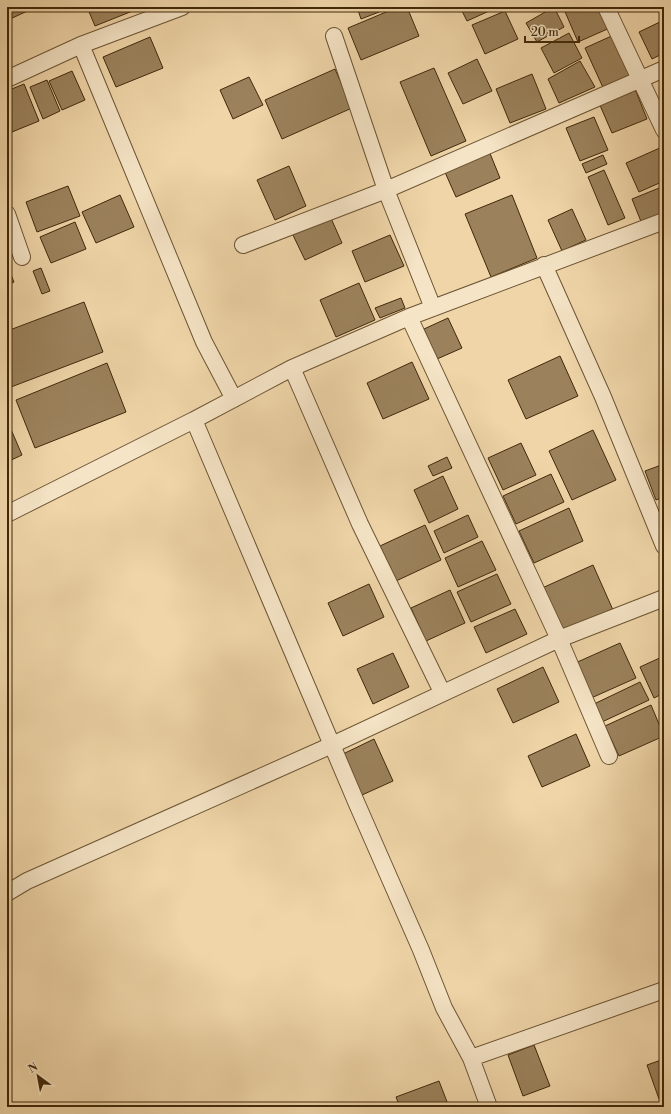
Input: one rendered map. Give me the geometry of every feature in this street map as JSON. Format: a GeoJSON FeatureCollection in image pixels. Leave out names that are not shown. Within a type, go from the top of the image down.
{"type":"FeatureCollection","features":[{"type":"Feature","properties":{"kind":"street"},"geometry":{"type":"LineString","coordinates":[[7,78],[81,45],[182,7]]}},
{"type":"Feature","properties":{"kind":"street"},"geometry":{"type":"LineString","coordinates":[[606,7],[664,130]]}},
{"type":"Feature","properties":{"kind":"street"},"geometry":{"type":"LineString","coordinates":[[334,36],[386,190],[433,308]]}},
{"type":"Feature","properties":{"kind":"street"},"geometry":{"type":"LineString","coordinates":[[81,45],[204,342],[234,398]]}},
{"type":"Feature","properties":{"kind":"street"},"geometry":{"type":"LineString","coordinates":[[244,246],[386,190],[664,69]]}},
{"type":"Feature","properties":{"kind":"street"},"geometry":{"type":"LineString","coordinates":[[7,214],[22,256]]}},
{"type":"Feature","properties":{"kind":"street"},"geometry":{"type":"LineString","coordinates":[[7,514],[194,420],[292,368],[433,308],[664,221]]}},
{"type":"Feature","properties":{"kind":"street"},"geometry":{"type":"LineString","coordinates":[[544,265],[603,397],[664,546]]}},
{"type":"Feature","properties":{"kind":"street"},"geometry":{"type":"LineString","coordinates":[[409,318],[559,639],[609,756]]}},
{"type":"Feature","properties":{"kind":"street"},"geometry":{"type":"LineString","coordinates":[[292,368],[360,524],[442,692]]}},
{"type":"Feature","properties":{"kind":"street"},"geometry":{"type":"LineString","coordinates":[[194,420],[421,950],[444,1008],[471,1058],[489,1107]]}},
{"type":"Feature","properties":{"kind":"street"},"geometry":{"type":"LineString","coordinates":[[7,893],[27,881],[332,745],[442,692],[559,639],[664,598]]}},
{"type":"Feature","properties":{"kind":"street"},"geometry":{"type":"LineString","coordinates":[[471,1058],[664,990]]}},
{"type":"Feature","properties":{"kind":"building"},"geometry":{"type":"Polygon","coordinates":[[[7,7],[36,7],[8,20],[7,7]]]}},
{"type":"Feature","properties":{"kind":"building"},"geometry":{"type":"Polygon","coordinates":[[[87,7],[134,7],[135,10],[95,26],[87,7]]]}},
{"type":"Feature","properties":{"kind":"building"},"geometry":{"type":"Polygon","coordinates":[[[357,7],[392,7],[361,19],[357,7]]]}},
{"type":"Feature","properties":{"kind":"building"},"geometry":{"type":"Polygon","coordinates":[[[398,7],[407,7],[419,36],[361,60],[348,28],[398,7]]]}},
{"type":"Feature","properties":{"kind":"building"},"geometry":{"type":"Polygon","coordinates":[[[460,7],[498,7],[467,21],[460,7]]]}},
{"type":"Feature","properties":{"kind":"building"},"geometry":{"type":"Polygon","coordinates":[[[554,7],[564,27],[537,42],[526,23],[554,7]]]}},
{"type":"Feature","properties":{"kind":"building"},"geometry":{"type":"Polygon","coordinates":[[[563,7],[603,7],[612,27],[578,42],[563,7]]]}},
{"type":"Feature","properties":{"kind":"building"},"geometry":{"type":"Polygon","coordinates":[[[505,11],[518,39],[485,54],[472,25],[505,11]]]}},
{"type":"Feature","properties":{"kind":"building"},"geometry":{"type":"Polygon","coordinates":[[[664,20],[664,53],[652,59],[639,32],[664,20]]]}},
{"type":"Feature","properties":{"kind":"building"},"geometry":{"type":"Polygon","coordinates":[[[569,33],[582,58],[554,73],[541,48],[569,33]]]}},
{"type":"Feature","properties":{"kind":"building"},"geometry":{"type":"Polygon","coordinates":[[[616,34],[635,78],[605,92],[585,48],[616,34]]]}},
{"type":"Feature","properties":{"kind":"building"},"geometry":{"type":"Polygon","coordinates":[[[150,37],[163,68],[116,87],[103,57],[150,37]]]}},
{"type":"Feature","properties":{"kind":"building"},"geometry":{"type":"Polygon","coordinates":[[[477,59],[492,91],[463,104],[448,73],[477,59]]]}},
{"type":"Feature","properties":{"kind":"building"},"geometry":{"type":"Polygon","coordinates":[[[580,61],[595,87],[559,103],[548,79],[580,61]]]}},
{"type":"Feature","properties":{"kind":"building"},"geometry":{"type":"Polygon","coordinates":[[[434,68],[466,141],[431,156],[400,82],[434,68]]]}},
{"type":"Feature","properties":{"kind":"building"},"geometry":{"type":"Polygon","coordinates":[[[335,69],[352,108],[282,139],[265,100],[335,69]]]}},
{"type":"Feature","properties":{"kind":"building"},"geometry":{"type":"Polygon","coordinates":[[[72,71],[85,100],[62,110],[49,81],[72,71]]]}},
{"type":"Feature","properties":{"kind":"building"},"geometry":{"type":"Polygon","coordinates":[[[532,74],[546,109],[510,123],[496,89],[532,74]]]}},
{"type":"Feature","properties":{"kind":"building"},"geometry":{"type":"Polygon","coordinates":[[[249,77],[263,105],[233,119],[220,90],[249,77]]]}},
{"type":"Feature","properties":{"kind":"building"},"geometry":{"type":"Polygon","coordinates":[[[47,80],[60,111],[43,119],[30,87],[47,80]]]}},
{"type":"Feature","properties":{"kind":"building"},"geometry":{"type":"Polygon","coordinates":[[[24,84],[39,121],[7,134],[7,91],[24,84]]]}},
{"type":"Feature","properties":{"kind":"building"},"geometry":{"type":"Polygon","coordinates":[[[635,89],[647,119],[612,133],[599,103],[635,89]]]}},
{"type":"Feature","properties":{"kind":"building"},"geometry":{"type":"Polygon","coordinates":[[[594,117],[608,150],[580,161],[566,128],[594,117]]]}},
{"type":"Feature","properties":{"kind":"building"},"geometry":{"type":"Polygon","coordinates":[[[662,147],[664,152],[664,181],[639,192],[626,163],[662,147]]]}},
{"type":"Feature","properties":{"kind":"building"},"geometry":{"type":"Polygon","coordinates":[[[489,151],[500,178],[456,197],[444,170],[489,151]]]}},
{"type":"Feature","properties":{"kind":"building"},"geometry":{"type":"Polygon","coordinates":[[[603,155],[607,164],[586,173],[582,164],[603,155]]]}},
{"type":"Feature","properties":{"kind":"building"},"geometry":{"type":"Polygon","coordinates":[[[289,166],[306,206],[275,220],[257,180],[289,166]]]}},
{"type":"Feature","properties":{"kind":"building"},"geometry":{"type":"Polygon","coordinates":[[[604,170],[625,218],[608,225],[588,177],[604,170]]]}},
{"type":"Feature","properties":{"kind":"building"},"geometry":{"type":"Polygon","coordinates":[[[68,186],[80,216],[37,232],[26,202],[68,186]]]}},
{"type":"Feature","properties":{"kind":"building"},"geometry":{"type":"Polygon","coordinates":[[[664,186],[664,215],[642,224],[632,199],[664,186]]]}},
{"type":"Feature","properties":{"kind":"building"},"geometry":{"type":"Polygon","coordinates":[[[120,195],[134,227],[96,243],[82,212],[120,195]]]}},
{"type":"Feature","properties":{"kind":"building"},"geometry":{"type":"Polygon","coordinates":[[[512,195],[537,258],[491,277],[465,214],[512,195]]]}},
{"type":"Feature","properties":{"kind":"building"},"geometry":{"type":"Polygon","coordinates":[[[572,209],[586,240],[562,251],[548,220],[572,209]]]}},
{"type":"Feature","properties":{"kind":"building"},"geometry":{"type":"Polygon","coordinates":[[[330,216],[342,243],[305,260],[292,233],[330,216]]]}},
{"type":"Feature","properties":{"kind":"building"},"geometry":{"type":"Polygon","coordinates":[[[75,222],[86,249],[51,263],[40,237],[75,222]]]}},
{"type":"Feature","properties":{"kind":"building"},"geometry":{"type":"Polygon","coordinates":[[[390,235],[404,266],[365,282],[352,251],[390,235]]]}},
{"type":"Feature","properties":{"kind":"building"},"geometry":{"type":"Polygon","coordinates":[[[7,265],[14,282],[7,285],[7,265]]]}},
{"type":"Feature","properties":{"kind":"building"},"geometry":{"type":"Polygon","coordinates":[[[41,268],[50,291],[42,294],[33,271],[41,268]]]}},
{"type":"Feature","properties":{"kind":"building"},"geometry":{"type":"Polygon","coordinates":[[[359,283],[375,320],[336,337],[320,300],[359,283]]]}},
{"type":"Feature","properties":{"kind":"building"},"geometry":{"type":"Polygon","coordinates":[[[401,298],[405,308],[380,318],[375,308],[401,298]]]}},
{"type":"Feature","properties":{"kind":"building"},"geometry":{"type":"Polygon","coordinates":[[[84,302],[103,352],[11,387],[7,378],[7,331],[84,302]]]}},
{"type":"Feature","properties":{"kind":"building"},"geometry":{"type":"Polygon","coordinates":[[[448,318],[462,348],[437,359],[424,329],[448,318]]]}},
{"type":"Feature","properties":{"kind":"building"},"geometry":{"type":"Polygon","coordinates":[[[560,356],[578,396],[526,419],[508,380],[560,356]]]}},
{"type":"Feature","properties":{"kind":"building"},"geometry":{"type":"Polygon","coordinates":[[[412,362],[429,399],[383,419],[367,383],[412,362]]]}},
{"type":"Feature","properties":{"kind":"building"},"geometry":{"type":"Polygon","coordinates":[[[107,363],[126,412],[35,448],[16,400],[107,363]]]}},
{"type":"Feature","properties":{"kind":"building"},"geometry":{"type":"Polygon","coordinates":[[[7,420],[22,455],[7,462],[7,420]]]}},
{"type":"Feature","properties":{"kind":"building"},"geometry":{"type":"Polygon","coordinates":[[[593,430],[616,480],[572,500],[549,451],[593,430]]]}},
{"type":"Feature","properties":{"kind":"building"},"geometry":{"type":"Polygon","coordinates":[[[521,443],[536,475],[503,490],[488,458],[521,443]]]}},
{"type":"Feature","properties":{"kind":"building"},"geometry":{"type":"Polygon","coordinates":[[[447,457],[452,468],[433,476],[428,466],[447,457]]]}},
{"type":"Feature","properties":{"kind":"building"},"geometry":{"type":"Polygon","coordinates":[[[664,464],[664,497],[656,500],[645,471],[664,464]]]}},
{"type":"Feature","properties":{"kind":"building"},"geometry":{"type":"Polygon","coordinates":[[[551,474],[564,502],[516,524],[503,496],[551,474]]]}},
{"type":"Feature","properties":{"kind":"building"},"geometry":{"type":"Polygon","coordinates":[[[443,476],[458,509],[429,523],[414,490],[443,476]]]}},
{"type":"Feature","properties":{"kind":"building"},"geometry":{"type":"Polygon","coordinates":[[[569,508],[583,541],[534,563],[519,531],[569,508]]]}},
{"type":"Feature","properties":{"kind":"building"},"geometry":{"type":"Polygon","coordinates":[[[468,515],[478,537],[444,553],[434,531],[468,515]]]}},
{"type":"Feature","properties":{"kind":"building"},"geometry":{"type":"Polygon","coordinates":[[[425,525],[441,560],[396,581],[380,546],[425,525]]]}},
{"type":"Feature","properties":{"kind":"building"},"geometry":{"type":"Polygon","coordinates":[[[482,541],[496,570],[458,587],[445,558],[482,541]]]}},
{"type":"Feature","properties":{"kind":"building"},"geometry":{"type":"Polygon","coordinates":[[[593,565],[613,610],[561,634],[540,589],[593,565]]]}},
{"type":"Feature","properties":{"kind":"building"},"geometry":{"type":"Polygon","coordinates":[[[497,574],[511,604],[471,622],[457,592],[497,574]]]}},
{"type":"Feature","properties":{"kind":"building"},"geometry":{"type":"Polygon","coordinates":[[[369,584],[384,617],[343,636],[328,603],[369,584]]]}},
{"type":"Feature","properties":{"kind":"building"},"geometry":{"type":"Polygon","coordinates":[[[450,590],[465,623],[426,641],[411,608],[450,590]]]}},
{"type":"Feature","properties":{"kind":"building"},"geometry":{"type":"Polygon","coordinates":[[[515,609],[527,634],[486,653],[474,627],[515,609]]]}},
{"type":"Feature","properties":{"kind":"building"},"geometry":{"type":"Polygon","coordinates":[[[620,643],[636,678],[589,699],[573,664],[620,643]]]}},
{"type":"Feature","properties":{"kind":"building"},"geometry":{"type":"Polygon","coordinates":[[[393,653],[409,687],[373,704],[357,669],[393,653]]]}},
{"type":"Feature","properties":{"kind":"building"},"geometry":{"type":"Polygon","coordinates":[[[664,656],[664,693],[654,698],[640,667],[664,656]]]}},
{"type":"Feature","properties":{"kind":"building"},"geometry":{"type":"Polygon","coordinates":[[[543,667],[559,702],[513,723],[497,689],[543,667]]]}},
{"type":"Feature","properties":{"kind":"building"},"geometry":{"type":"Polygon","coordinates":[[[640,682],[649,700],[602,722],[594,704],[640,682]]]}},
{"type":"Feature","properties":{"kind":"building"},"geometry":{"type":"Polygon","coordinates":[[[664,699],[664,713],[659,702],[664,699]]]}},
{"type":"Feature","properties":{"kind":"building"},"geometry":{"type":"Polygon","coordinates":[[[651,705],[664,736],[619,756],[605,726],[651,705]]]}},
{"type":"Feature","properties":{"kind":"building"},"geometry":{"type":"Polygon","coordinates":[[[576,734],[590,766],[542,787],[528,756],[576,734]]]}},
{"type":"Feature","properties":{"kind":"building"},"geometry":{"type":"Polygon","coordinates":[[[374,739],[393,781],[362,795],[343,754],[374,739]]]}},
{"type":"Feature","properties":{"kind":"building"},"geometry":{"type":"Polygon","coordinates":[[[534,1045],[550,1086],[523,1096],[508,1055],[534,1045]]]}},
{"type":"Feature","properties":{"kind":"building"},"geometry":{"type":"Polygon","coordinates":[[[664,1059],[664,1097],[659,1099],[647,1065],[664,1059]]]}},
{"type":"Feature","properties":{"kind":"building"},"geometry":{"type":"Polygon","coordinates":[[[439,1081],[449,1107],[400,1107],[396,1097],[439,1081]]]}},
{"type":"Feature","properties":{"kind":"building"},"geometry":{"type":"Polygon","coordinates":[[[367,1103],[369,1107],[355,1107],[367,1103]]]}}]}
